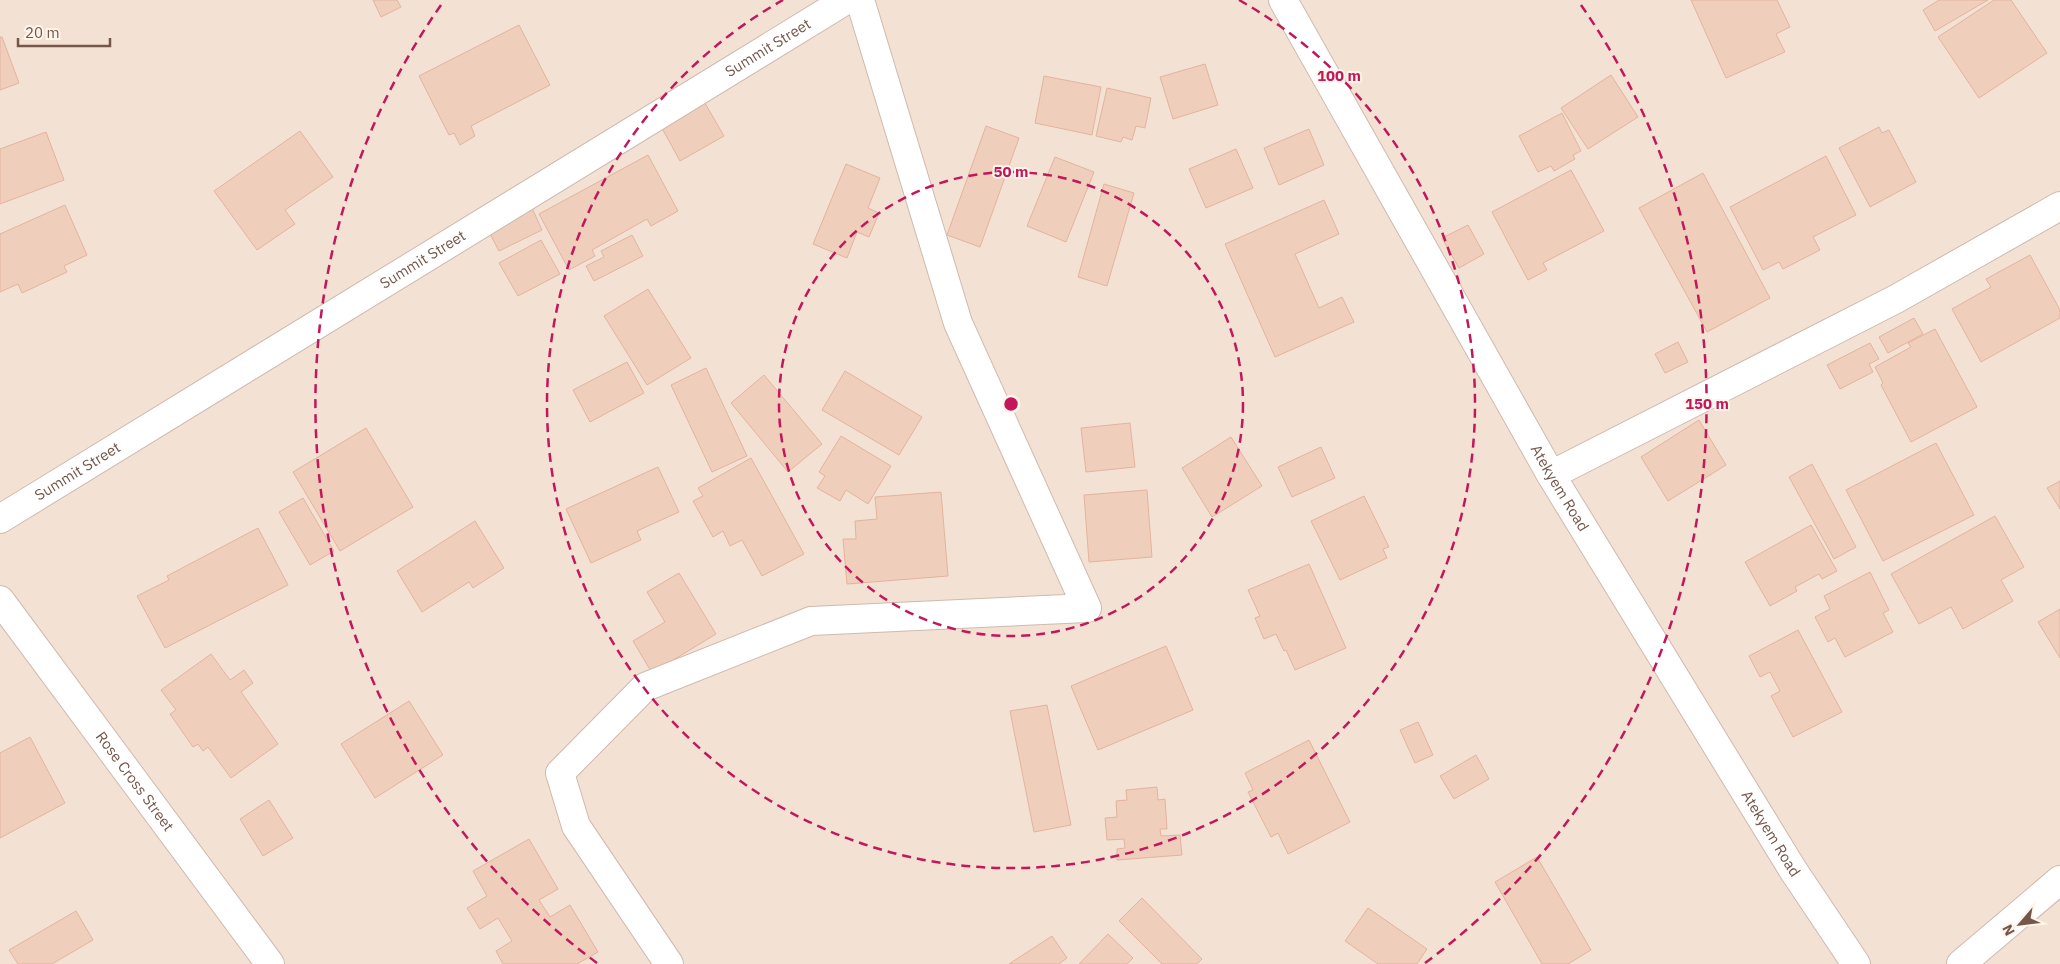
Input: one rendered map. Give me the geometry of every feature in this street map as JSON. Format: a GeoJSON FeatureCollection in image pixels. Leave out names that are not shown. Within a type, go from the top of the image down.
{"type":"FeatureCollection","features":[{"type":"Feature","properties":{"kind":"street","name":"Summit Street"},"geometry":{"type":"LineString","coordinates":[[0,519],[846,0]]}},
{"type":"Feature","properties":{"kind":"street"},"geometry":{"type":"LineString","coordinates":[[669,964],[576,826],[560,773],[645,687],[811,622],[1087,608],[958,323],[860,0]]}},
{"type":"Feature","properties":{"kind":"street","name":"Atekyem Road"},"geometry":{"type":"LineString","coordinates":[[1283,0],[1551,474],[1793,870],[1856,964]]}},
{"type":"Feature","properties":{"kind":"street"},"geometry":{"type":"LineString","coordinates":[[1551,474],[1896,299],[2060,206]]}},
{"type":"Feature","properties":{"kind":"street","name":"Rose Cross Street"},"geometry":{"type":"LineString","coordinates":[[0,600],[270,964]]}},
{"type":"Feature","properties":{"kind":"street"},"geometry":{"type":"LineString","coordinates":[[1961,964],[2060,880]]}},
{"type":"Feature","properties":{"kind":"shaded area"},"geometry":{"type":"Polygon","coordinates":[[[0,0],[2060,0],[2060,964],[0,964],[0,0]]]}},
{"type":"Feature","properties":{"kind":"building"},"geometry":{"type":"Polygon","coordinates":[[[373,0],[397,0],[401,7],[381,17],[373,0]]]}},
{"type":"Feature","properties":{"kind":"building"},"geometry":{"type":"Polygon","coordinates":[[[1691,0],[1777,0],[1790,27],[1776,34],[1785,52],[1726,78],[1691,0]]]}},
{"type":"Feature","properties":{"kind":"building"},"geometry":{"type":"Polygon","coordinates":[[[1939,0],[1988,0],[1935,31],[1923,10],[1939,0]]]}},
{"type":"Feature","properties":{"kind":"building"},"geometry":{"type":"Polygon","coordinates":[[[1994,0],[2011,0],[2047,53],[1979,98],[1938,37],[1994,0]]]}},
{"type":"Feature","properties":{"kind":"building"},"geometry":{"type":"Polygon","coordinates":[[[519,25],[550,85],[471,126],[475,136],[460,145],[454,133],[449,135],[419,76],[519,25]]]}},
{"type":"Feature","properties":{"kind":"building"},"geometry":{"type":"Polygon","coordinates":[[[0,37],[2,37],[19,83],[0,90],[0,37]]]}},
{"type":"Feature","properties":{"kind":"building"},"geometry":{"type":"Polygon","coordinates":[[[1205,64],[1218,105],[1173,119],[1160,77],[1205,64]]]}},
{"type":"Feature","properties":{"kind":"building"},"geometry":{"type":"Polygon","coordinates":[[[1611,75],[1638,117],[1588,149],[1561,108],[1611,75]]]}},
{"type":"Feature","properties":{"kind":"building"},"geometry":{"type":"Polygon","coordinates":[[[1044,76],[1101,87],[1092,135],[1035,123],[1044,76]]]}},
{"type":"Feature","properties":{"kind":"building"},"geometry":{"type":"Polygon","coordinates":[[[1107,88],[1151,98],[1145,128],[1136,126],[1132,140],[1123,137],[1121,142],[1096,136],[1107,88]]]}},
{"type":"Feature","properties":{"kind":"building"},"geometry":{"type":"Polygon","coordinates":[[[702,98],[724,136],[680,161],[659,123],[702,98]]]}},
{"type":"Feature","properties":{"kind":"building"},"geometry":{"type":"Polygon","coordinates":[[[1562,113],[1581,151],[1573,155],[1575,159],[1554,171],[1551,166],[1538,172],[1519,136],[1562,113]]]}},
{"type":"Feature","properties":{"kind":"building"},"geometry":{"type":"Polygon","coordinates":[[[986,126],[1019,138],[980,247],[947,235],[986,126]]]}},
{"type":"Feature","properties":{"kind":"building"},"geometry":{"type":"Polygon","coordinates":[[[1879,127],[1882,133],[1889,130],[1916,182],[1870,207],[1839,148],[1879,127]]]}},
{"type":"Feature","properties":{"kind":"building"},"geometry":{"type":"Polygon","coordinates":[[[1309,129],[1324,165],[1279,185],[1264,148],[1309,129]]]}},
{"type":"Feature","properties":{"kind":"building"},"geometry":{"type":"Polygon","coordinates":[[[300,131],[333,177],[285,210],[295,224],[257,250],[214,191],[300,131]]]}},
{"type":"Feature","properties":{"kind":"building"},"geometry":{"type":"Polygon","coordinates":[[[46,132],[64,180],[0,204],[0,149],[46,132]]]}},
{"type":"Feature","properties":{"kind":"building"},"geometry":{"type":"Polygon","coordinates":[[[1236,149],[1253,188],[1206,208],[1189,169],[1236,149]]]}},
{"type":"Feature","properties":{"kind":"building"},"geometry":{"type":"Polygon","coordinates":[[[648,155],[678,211],[651,226],[647,219],[592,250],[595,256],[569,270],[539,214],[648,155]]]}},
{"type":"Feature","properties":{"kind":"building"},"geometry":{"type":"Polygon","coordinates":[[[1826,156],[1856,215],[1813,237],[1820,250],[1783,269],[1779,262],[1763,270],[1730,207],[1826,156]]]}},
{"type":"Feature","properties":{"kind":"building"},"geometry":{"type":"Polygon","coordinates":[[[1055,157],[1094,172],[1066,242],[1027,226],[1055,157]]]}},
{"type":"Feature","properties":{"kind":"building"},"geometry":{"type":"Polygon","coordinates":[[[846,164],[880,178],[868,208],[879,213],[869,237],[857,232],[847,258],[813,244],[846,164]]]}},
{"type":"Feature","properties":{"kind":"building"},"geometry":{"type":"Polygon","coordinates":[[[1571,170],[1604,231],[1543,263],[1547,270],[1528,280],[1492,212],[1571,170]]]}},
{"type":"Feature","properties":{"kind":"building"},"geometry":{"type":"Polygon","coordinates":[[[1703,173],[1770,298],[1707,332],[1639,208],[1703,173]]]}},
{"type":"Feature","properties":{"kind":"building"},"geometry":{"type":"Polygon","coordinates":[[[1104,184],[1134,193],[1107,286],[1078,277],[1104,184]]]}},
{"type":"Feature","properties":{"kind":"building"},"geometry":{"type":"Polygon","coordinates":[[[1324,200],[1339,234],[1295,254],[1319,308],[1342,297],[1354,322],[1275,357],[1225,244],[1324,200]]]}},
{"type":"Feature","properties":{"kind":"building"},"geometry":{"type":"Polygon","coordinates":[[[65,205],[87,255],[64,266],[67,272],[22,293],[18,284],[0,292],[0,234],[65,205]]]}},
{"type":"Feature","properties":{"kind":"building"},"geometry":{"type":"Polygon","coordinates":[[[532,208],[542,230],[499,251],[488,230],[532,208]]]}},
{"type":"Feature","properties":{"kind":"building"},"geometry":{"type":"Polygon","coordinates":[[[1468,225],[1484,254],[1459,268],[1442,238],[1468,225]]]}},
{"type":"Feature","properties":{"kind":"building"},"geometry":{"type":"Polygon","coordinates":[[[632,235],[643,256],[594,281],[586,266],[604,257],[601,251],[632,235]]]}},
{"type":"Feature","properties":{"kind":"building"},"geometry":{"type":"Polygon","coordinates":[[[541,240],[560,274],[518,296],[499,263],[541,240]]]}},
{"type":"Feature","properties":{"kind":"building"},"geometry":{"type":"Polygon","coordinates":[[[2030,255],[2060,310],[2060,318],[1981,362],[1952,309],[1991,287],[1986,279],[2030,255]]]}},
{"type":"Feature","properties":{"kind":"building"},"geometry":{"type":"Polygon","coordinates":[[[648,289],[691,358],[647,385],[604,316],[648,289]]]}},
{"type":"Feature","properties":{"kind":"building"},"geometry":{"type":"Polygon","coordinates":[[[1914,318],[1923,334],[1888,353],[1879,337],[1914,318]]]}},
{"type":"Feature","properties":{"kind":"building"},"geometry":{"type":"Polygon","coordinates":[[[1935,329],[1977,407],[1911,442],[1881,385],[1883,383],[1875,367],[1911,347],[1908,343],[1935,329]]]}},
{"type":"Feature","properties":{"kind":"building"},"geometry":{"type":"Polygon","coordinates":[[[1678,342],[1688,362],[1665,373],[1655,354],[1678,342]]]}},
{"type":"Feature","properties":{"kind":"building"},"geometry":{"type":"Polygon","coordinates":[[[1870,343],[1879,359],[1869,364],[1873,372],[1840,389],[1827,365],[1870,343]]]}},
{"type":"Feature","properties":{"kind":"building"},"geometry":{"type":"Polygon","coordinates":[[[627,362],[644,393],[590,422],[573,390],[627,362]]]}},
{"type":"Feature","properties":{"kind":"building"},"geometry":{"type":"Polygon","coordinates":[[[706,368],[747,456],[712,472],[671,385],[706,368]]]}},
{"type":"Feature","properties":{"kind":"building"},"geometry":{"type":"Polygon","coordinates":[[[845,371],[922,417],[899,455],[822,410],[845,371]]]}},
{"type":"Feature","properties":{"kind":"building"},"geometry":{"type":"Polygon","coordinates":[[[764,375],[822,444],[788,472],[731,403],[764,375]]]}},
{"type":"Feature","properties":{"kind":"building"},"geometry":{"type":"Polygon","coordinates":[[[1699,420],[1726,465],[1668,501],[1641,457],[1699,420]]]}},
{"type":"Feature","properties":{"kind":"building"},"geometry":{"type":"Polygon","coordinates":[[[1130,423],[1135,467],[1086,472],[1081,428],[1130,423]]]}},
{"type":"Feature","properties":{"kind":"building"},"geometry":{"type":"Polygon","coordinates":[[[366,428],[413,507],[340,551],[293,472],[366,428]]]}},
{"type":"Feature","properties":{"kind":"building"},"geometry":{"type":"Polygon","coordinates":[[[841,436],[891,466],[868,504],[846,490],[840,501],[817,488],[825,476],[819,472],[841,436]]]}},
{"type":"Feature","properties":{"kind":"building"},"geometry":{"type":"Polygon","coordinates":[[[1231,437],[1262,486],[1212,517],[1182,468],[1231,437]]]}},
{"type":"Feature","properties":{"kind":"building"},"geometry":{"type":"Polygon","coordinates":[[[1936,443],[1974,515],[1883,561],[1846,490],[1936,443]]]}},
{"type":"Feature","properties":{"kind":"building"},"geometry":{"type":"Polygon","coordinates":[[[1321,447],[1335,478],[1292,497],[1278,467],[1321,447]]]}},
{"type":"Feature","properties":{"kind":"building"},"geometry":{"type":"Polygon","coordinates":[[[751,458],[804,554],[762,576],[742,540],[730,546],[723,531],[713,537],[693,501],[703,496],[698,488],[751,458]]]}},
{"type":"Feature","properties":{"kind":"building"},"geometry":{"type":"Polygon","coordinates":[[[1812,464],[1856,547],[1834,559],[1789,477],[1812,464]]]}},
{"type":"Feature","properties":{"kind":"building"},"geometry":{"type":"Polygon","coordinates":[[[658,467],[679,512],[637,531],[641,540],[591,563],[566,509],[658,467]]]}},
{"type":"Feature","properties":{"kind":"building"},"geometry":{"type":"Polygon","coordinates":[[[2060,481],[2060,509],[2047,488],[2060,481]]]}},
{"type":"Feature","properties":{"kind":"building"},"geometry":{"type":"Polygon","coordinates":[[[1147,490],[1152,557],[1089,562],[1084,495],[1147,490]]]}},
{"type":"Feature","properties":{"kind":"building"},"geometry":{"type":"Polygon","coordinates":[[[941,492],[948,576],[847,584],[843,539],[856,539],[855,521],[877,519],[875,497],[941,492]]]}},
{"type":"Feature","properties":{"kind":"building"},"geometry":{"type":"Polygon","coordinates":[[[1364,496],[1389,547],[1383,549],[1387,558],[1340,580],[1311,521],[1364,496]]]}},
{"type":"Feature","properties":{"kind":"building"},"geometry":{"type":"Polygon","coordinates":[[[303,498],[334,551],[310,565],[279,512],[303,498]]]}},
{"type":"Feature","properties":{"kind":"building"},"geometry":{"type":"Polygon","coordinates":[[[1995,516],[2024,567],[2001,580],[2013,601],[1963,629],[1951,607],[1919,624],[1891,574],[1995,516]]]}},
{"type":"Feature","properties":{"kind":"building"},"geometry":{"type":"Polygon","coordinates":[[[475,521],[504,568],[473,588],[469,582],[422,612],[397,571],[475,521]]]}},
{"type":"Feature","properties":{"kind":"building"},"geometry":{"type":"Polygon","coordinates":[[[1811,525],[1837,571],[1822,579],[1819,574],[1795,587],[1797,591],[1770,606],[1745,562],[1811,525]]]}},
{"type":"Feature","properties":{"kind":"building"},"geometry":{"type":"Polygon","coordinates":[[[258,528],[288,585],[165,648],[137,596],[169,580],[167,576],[258,528]]]}},
{"type":"Feature","properties":{"kind":"building"},"geometry":{"type":"Polygon","coordinates":[[[1309,564],[1346,648],[1295,670],[1276,634],[1264,639],[1255,618],[1260,616],[1248,590],[1309,564]]]}},
{"type":"Feature","properties":{"kind":"building"},"geometry":{"type":"Polygon","coordinates":[[[1870,572],[1889,610],[1883,613],[1893,632],[1845,657],[1835,638],[1828,642],[1815,617],[1830,609],[1824,596],[1870,572]]]}},
{"type":"Feature","properties":{"kind":"building"},"geometry":{"type":"Polygon","coordinates":[[[679,573],[716,634],[652,673],[633,641],[665,622],[647,592],[679,573]]]}},
{"type":"Feature","properties":{"kind":"building"},"geometry":{"type":"Polygon","coordinates":[[[2060,609],[2060,658],[2038,622],[2060,609]]]}},
{"type":"Feature","properties":{"kind":"building"},"geometry":{"type":"Polygon","coordinates":[[[1798,630],[1842,712],[1793,737],[1771,696],[1780,691],[1770,672],[1760,677],[1749,656],[1798,630]]]}},
{"type":"Feature","properties":{"kind":"building"},"geometry":{"type":"Polygon","coordinates":[[[1166,646],[1193,710],[1098,750],[1071,686],[1166,646]]]}},
{"type":"Feature","properties":{"kind":"building"},"geometry":{"type":"Polygon","coordinates":[[[211,654],[230,680],[244,670],[253,683],[241,692],[278,744],[231,778],[208,747],[203,751],[198,744],[193,747],[170,714],[176,710],[161,690],[211,654]]]}},
{"type":"Feature","properties":{"kind":"building"},"geometry":{"type":"Polygon","coordinates":[[[409,701],[443,755],[375,798],[341,744],[409,701]]]}},
{"type":"Feature","properties":{"kind":"building"},"geometry":{"type":"Polygon","coordinates":[[[1047,705],[1071,825],[1034,832],[1010,711],[1047,705]]]}},
{"type":"Feature","properties":{"kind":"building"},"geometry":{"type":"Polygon","coordinates":[[[1418,722],[1433,755],[1415,763],[1400,730],[1418,722]]]}},
{"type":"Feature","properties":{"kind":"building"},"geometry":{"type":"Polygon","coordinates":[[[30,737],[65,803],[0,838],[0,753],[30,737]]]}},
{"type":"Feature","properties":{"kind":"building"},"geometry":{"type":"Polygon","coordinates":[[[1309,740],[1350,822],[1288,854],[1278,833],[1271,837],[1248,792],[1253,790],[1245,773],[1309,740]]]}},
{"type":"Feature","properties":{"kind":"building"},"geometry":{"type":"Polygon","coordinates":[[[1476,755],[1489,779],[1454,799],[1440,776],[1476,755]]]}},
{"type":"Feature","properties":{"kind":"building"},"geometry":{"type":"Polygon","coordinates":[[[1157,787],[1158,800],[1165,799],[1167,829],[1160,829],[1161,836],[1180,835],[1182,855],[1117,860],[1117,849],[1125,848],[1124,839],[1107,840],[1105,818],[1117,817],[1116,801],[1127,800],[1126,790],[1157,787]]]}},
{"type":"Feature","properties":{"kind":"building"},"geometry":{"type":"Polygon","coordinates":[[[269,800],[293,838],[263,856],[240,819],[269,800]]]}},
{"type":"Feature","properties":{"kind":"building"},"geometry":{"type":"Polygon","coordinates":[[[529,839],[558,889],[539,900],[550,917],[570,905],[598,952],[577,964],[503,964],[496,951],[512,941],[498,918],[480,929],[467,908],[487,896],[473,871],[529,839]]]}},
{"type":"Feature","properties":{"kind":"building"},"geometry":{"type":"Polygon","coordinates":[[[1537,857],[1591,950],[1568,964],[1542,964],[1495,882],[1537,857]]]}},
{"type":"Feature","properties":{"kind":"building"},"geometry":{"type":"Polygon","coordinates":[[[1142,898],[1202,959],[1197,964],[1162,964],[1119,921],[1142,898]]]}},
{"type":"Feature","properties":{"kind":"building"},"geometry":{"type":"Polygon","coordinates":[[[1368,908],[1427,949],[1417,964],[1378,964],[1345,941],[1368,908]]]}},
{"type":"Feature","properties":{"kind":"building"},"geometry":{"type":"Polygon","coordinates":[[[76,911],[93,940],[52,964],[18,964],[9,950],[76,911]]]}},
{"type":"Feature","properties":{"kind":"building"},"geometry":{"type":"Polygon","coordinates":[[[1108,934],[1133,958],[1127,964],[1079,964],[1108,934]]]}},
{"type":"Feature","properties":{"kind":"building"},"geometry":{"type":"Polygon","coordinates":[[[1052,936],[1067,958],[1059,964],[1009,964],[1052,936]]]}}]}
